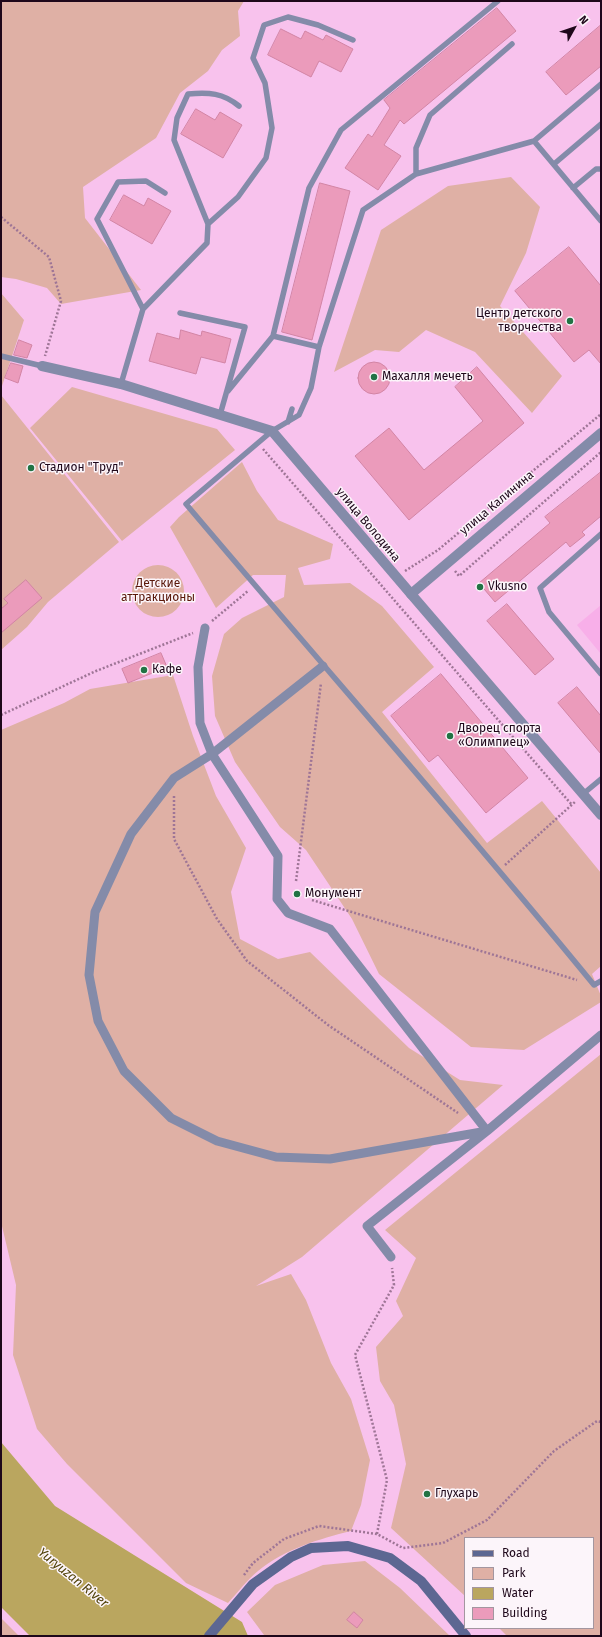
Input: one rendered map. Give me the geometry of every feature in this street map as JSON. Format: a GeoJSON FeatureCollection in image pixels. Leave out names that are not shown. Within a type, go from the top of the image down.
{"type":"FeatureCollection","features":[{"type":"Feature","properties":{"kind":"main road"},"geometry":{"type":"LineString","coordinates":[[209,1636],[253,1584],[291,1557],[311,1548],[348,1546],[390,1558],[421,1581],[466,1636]]}},
{"type":"Feature","properties":{"kind":"street"},"geometry":{"type":"LineString","coordinates":[[42,366],[121,384],[272,431]]}},
{"type":"Feature","properties":{"kind":"street","name":"улица Володина"},"geometry":{"type":"LineString","coordinates":[[272,431],[395,577],[601,815]]}},
{"type":"Feature","properties":{"kind":"street","name":"улица Калинина"},"geometry":{"type":"LineString","coordinates":[[411,594],[601,433]]}},
{"type":"Feature","properties":{"kind":"street"},"geometry":{"type":"LineString","coordinates":[[204,628],[198,667],[200,723],[212,754],[278,856],[277,899],[288,913],[330,928],[487,1131]]}},
{"type":"Feature","properties":{"kind":"street"},"geometry":{"type":"LineString","coordinates":[[323,666],[212,754],[174,778],[131,834],[95,912],[89,975],[98,1022],[124,1071],[171,1118],[217,1141],[276,1157],[330,1159],[487,1131]]}},
{"type":"Feature","properties":{"kind":"street"},"geometry":{"type":"LineString","coordinates":[[391,1257],[367,1226],[487,1131],[601,1035]]}},
{"type":"Feature","properties":{"kind":"lane"},"geometry":{"type":"LineString","coordinates":[[228,391],[273,336],[309,188],[341,130],[498,1]]}},
{"type":"Feature","properties":{"kind":"lane"},"geometry":{"type":"LineString","coordinates":[[208,224],[238,197],[266,158],[272,128],[265,83],[253,58],[264,25],[288,17],[318,25],[353,40]]}},
{"type":"Feature","properties":{"kind":"lane"},"geometry":{"type":"LineString","coordinates":[[416,174],[416,148],[430,115],[512,44]]}},
{"type":"Feature","properties":{"kind":"lane"},"geometry":{"type":"LineString","coordinates":[[601,84],[534,141],[416,174],[363,210],[319,347],[311,388],[299,415],[272,431],[186,504],[323,666],[500,869],[594,985],[601,981]]}},
{"type":"Feature","properties":{"kind":"lane"},"geometry":{"type":"LineString","coordinates":[[121,384],[143,309],[207,243],[208,224],[174,140],[177,118],[188,94],[203,92],[228,97],[239,106]]}},
{"type":"Feature","properties":{"kind":"lane"},"geometry":{"type":"LineString","coordinates":[[554,164],[601,124]]}},
{"type":"Feature","properties":{"kind":"lane"},"geometry":{"type":"LineString","coordinates":[[534,141],[601,221]]}},
{"type":"Feature","properties":{"kind":"lane"},"geometry":{"type":"LineString","coordinates":[[573,188],[596,169],[601,169]]}},
{"type":"Feature","properties":{"kind":"lane"},"geometry":{"type":"LineString","coordinates":[[143,309],[97,219],[118,182],[146,181],[165,193]]}},
{"type":"Feature","properties":{"kind":"lane"},"geometry":{"type":"LineString","coordinates":[[180,313],[245,327],[220,415]]}},
{"type":"Feature","properties":{"kind":"lane"},"geometry":{"type":"LineString","coordinates":[[273,336],[319,347]]}},
{"type":"Feature","properties":{"kind":"lane"},"geometry":{"type":"LineString","coordinates":[[1,356],[42,366]]}},
{"type":"Feature","properties":{"kind":"lane"},"geometry":{"type":"LineString","coordinates":[[288,422],[292,409]]}},
{"type":"Feature","properties":{"kind":"lane"},"geometry":{"type":"LineString","coordinates":[[601,534],[540,588],[549,612],[601,674]]}},
{"type":"Feature","properties":{"kind":"lane"},"geometry":{"type":"LineString","coordinates":[[583,794],[601,780]]}},
{"type":"Feature","properties":{"kind":"path"},"geometry":{"type":"LineString","coordinates":[[1,217],[49,257],[61,301],[42,366]]}},
{"type":"Feature","properties":{"kind":"path"},"geometry":{"type":"LineString","coordinates":[[382,588],[395,577],[438,550],[601,414]]}},
{"type":"Feature","properties":{"kind":"path"},"geometry":{"type":"LineString","coordinates":[[257,443],[572,805]]}},
{"type":"Feature","properties":{"kind":"path"},"geometry":{"type":"LineString","coordinates":[[438,550],[459,576],[601,452]]}},
{"type":"Feature","properties":{"kind":"path"},"geometry":{"type":"LineString","coordinates":[[1,715],[96,671],[204,628],[255,586]]}},
{"type":"Feature","properties":{"kind":"path"},"geometry":{"type":"LineString","coordinates":[[296,881],[323,666]]}},
{"type":"Feature","properties":{"kind":"path"},"geometry":{"type":"LineString","coordinates":[[174,778],[174,839],[217,919],[247,961],[328,1025],[462,1116]]}},
{"type":"Feature","properties":{"kind":"path"},"geometry":{"type":"LineString","coordinates":[[500,869],[583,794]]}},
{"type":"Feature","properties":{"kind":"path"},"geometry":{"type":"LineString","coordinates":[[312,900],[594,985]]}},
{"type":"Feature","properties":{"kind":"path"},"geometry":{"type":"LineString","coordinates":[[391,1257],[394,1285],[355,1355],[387,1480],[377,1534],[403,1548],[443,1543],[487,1520],[554,1451],[597,1421],[601,1422]]}},
{"type":"Feature","properties":{"kind":"shaded area"},"geometry":{"type":"Polygon","coordinates":[[[601,605],[601,654],[577,625],[601,605]]]}},
{"type":"Feature","properties":{"kind":"green space"},"geometry":{"type":"Polygon","coordinates":[[[1,1],[244,1],[238,11],[240,36],[222,50],[208,71],[180,93],[156,138],[83,187],[85,218],[141,290],[61,304],[47,288],[16,279],[1,277],[1,1]]]}},
{"type":"Feature","properties":{"kind":"green space"},"geometry":{"type":"Polygon","coordinates":[[[511,177],[540,207],[526,253],[500,306],[562,376],[532,413],[475,352],[426,330],[399,352],[375,350],[334,372],[381,230],[448,186],[511,177]]]}},
{"type":"Feature","properties":{"kind":"green space"},"geometry":{"type":"Polygon","coordinates":[[[1,293],[24,320],[1,389],[1,293]]]}},
{"type":"Feature","properties":{"kind":"green space"},"geometry":{"type":"Polygon","coordinates":[[[72,387],[217,429],[235,450],[122,541],[30,428],[72,387]]]}},
{"type":"Feature","properties":{"kind":"green space","name":"Стадион \"Труд\""},"geometry":{"type":"Polygon","coordinates":[[[1,395],[119,542],[48,602],[27,627],[1,650],[1,395]]]}},
{"type":"Feature","properties":{"kind":"green space"},"geometry":{"type":"Polygon","coordinates":[[[242,462],[257,491],[278,520],[333,544],[330,559],[298,568],[304,585],[350,583],[382,606],[434,667],[382,712],[487,843],[542,801],[601,873],[601,966],[592,974],[601,996],[601,1002],[524,1050],[471,1047],[379,974],[352,919],[306,850],[280,827],[235,762],[215,716],[212,676],[224,634],[242,618],[284,597],[286,575],[253,575],[216,608],[170,527],[179,517],[242,462]]]}},
{"type":"Feature","properties":{"kind":"green space","name":"Детские аттракционы"},"geometry":{"type":"Polygon","coordinates":[[[158,565],[168,567],[176,573],[182,581],[184,591],[182,601],[176,609],[168,615],[158,617],[148,615],[140,609],[134,601],[132,591],[134,581],[140,573],[148,567],[158,565]]]}},
{"type":"Feature","properties":{"kind":"green space"},"geometry":{"type":"Polygon","coordinates":[[[173,675],[193,736],[216,796],[246,848],[231,892],[240,939],[278,959],[310,952],[409,1048],[460,1080],[503,1085],[302,1257],[256,1286],[291,1274],[306,1300],[331,1363],[351,1399],[370,1460],[361,1505],[351,1531],[315,1541],[268,1563],[246,1582],[228,1603],[186,1583],[67,1464],[37,1429],[13,1355],[16,1285],[1,1222],[1,730],[64,703],[90,689],[173,675]]]}},
{"type":"Feature","properties":{"kind":"green space"},"geometry":{"type":"Polygon","coordinates":[[[601,1054],[601,1636],[507,1636],[500,1629],[594,1629],[594,1537],[464,1537],[464,1595],[391,1528],[406,1464],[394,1405],[380,1381],[376,1347],[403,1316],[396,1301],[416,1258],[385,1230],[601,1054]]]}},
{"type":"Feature","properties":{"kind":"green space"},"geometry":{"type":"Polygon","coordinates":[[[365,1561],[400,1588],[450,1636],[268,1636],[264,1635],[247,1612],[275,1585],[323,1565],[365,1561]]]}},
{"type":"Feature","properties":{"kind":"green space"},"geometry":{"type":"Polygon","coordinates":[[[1,1618],[19,1636],[1,1636],[1,1618]]]}},
{"type":"Feature","properties":{"kind":"water","name":"Yuryuzan River"},"geometry":{"type":"Polygon","coordinates":[[[1,1442],[55,1506],[242,1622],[248,1636],[30,1636],[1,1607],[1,1442]]]}},
{"type":"Feature","properties":{"kind":"building"},"geometry":{"type":"Polygon","coordinates":[[[497,8],[516,31],[404,124],[400,120],[384,145],[401,156],[378,190],[345,168],[368,134],[372,137],[390,108],[384,100],[497,8]]]}},
{"type":"Feature","properties":{"kind":"building"},"geometry":{"type":"Polygon","coordinates":[[[601,25],[601,66],[566,95],[546,72],[601,25]]]}},
{"type":"Feature","properties":{"kind":"building"},"geometry":{"type":"Polygon","coordinates":[[[281,29],[301,39],[305,31],[323,40],[326,35],[353,49],[341,72],[319,61],[311,77],[268,55],[281,29]]]}},
{"type":"Feature","properties":{"kind":"building"},"geometry":{"type":"Polygon","coordinates":[[[196,109],[215,120],[220,112],[242,125],[223,158],[181,134],[196,109]]]}},
{"type":"Feature","properties":{"kind":"building"},"geometry":{"type":"Polygon","coordinates":[[[320,183],[350,191],[312,340],[282,332],[320,183]]]}},
{"type":"Feature","properties":{"kind":"building"},"geometry":{"type":"Polygon","coordinates":[[[124,195],[144,206],[148,198],[171,211],[152,244],[110,220],[124,195]]]}},
{"type":"Feature","properties":{"kind":"building","name":"Центр детского творчества"},"geometry":{"type":"Polygon","coordinates":[[[569,247],[601,286],[601,364],[589,350],[574,362],[515,291],[569,247]]]}},
{"type":"Feature","properties":{"kind":"building"},"geometry":{"type":"Polygon","coordinates":[[[181,330],[201,336],[202,331],[231,339],[225,363],[201,357],[196,374],[149,361],[157,333],[179,339],[181,330]]]}},
{"type":"Feature","properties":{"kind":"building"},"geometry":{"type":"Polygon","coordinates":[[[19,340],[32,345],[27,358],[14,355],[19,340]]]}},
{"type":"Feature","properties":{"kind":"building","name":"Махалля мечеть"},"geometry":{"type":"Polygon","coordinates":[[[371,362],[377,362],[387,369],[390,378],[389,384],[383,391],[377,394],[371,394],[361,387],[358,381],[358,375],[365,365],[371,362]]]}},
{"type":"Feature","properties":{"kind":"building"},"geometry":{"type":"Polygon","coordinates":[[[11,363],[23,366],[18,383],[5,378],[11,363]]]}},
{"type":"Feature","properties":{"kind":"building"},"geometry":{"type":"Polygon","coordinates":[[[477,367],[524,423],[409,520],[355,456],[389,428],[424,470],[483,421],[455,387],[477,367]]]}},
{"type":"Feature","properties":{"kind":"building"},"geometry":{"type":"Polygon","coordinates":[[[601,472],[601,516],[582,532],[585,535],[570,547],[566,542],[495,602],[479,583],[550,523],[545,517],[601,472]]]}},
{"type":"Feature","properties":{"kind":"building"},"geometry":{"type":"Polygon","coordinates":[[[26,580],[42,598],[1,633],[1,609],[8,603],[4,599],[26,580]]]}},
{"type":"Feature","properties":{"kind":"building"},"geometry":{"type":"Polygon","coordinates":[[[507,604],[554,659],[535,675],[487,621],[507,604]]]}},
{"type":"Feature","properties":{"kind":"building"},"geometry":{"type":"Polygon","coordinates":[[[161,653],[167,667],[128,683],[122,669],[161,653]]]}},
{"type":"Feature","properties":{"kind":"building","name":"Дворец спорта «Олимпиец»"},"geometry":{"type":"Polygon","coordinates":[[[441,674],[528,778],[486,813],[438,755],[429,762],[391,716],[441,674]]]}},
{"type":"Feature","properties":{"kind":"building"},"geometry":{"type":"Polygon","coordinates":[[[577,687],[601,716],[601,754],[558,703],[577,687]]]}},
{"type":"Feature","properties":{"kind":"building"},"geometry":{"type":"Polygon","coordinates":[[[354,1612],[363,1620],[357,1628],[347,1620],[354,1612]]]}},
{"type":"Feature","properties":{"kind":"place","name":"Центр детского творчества"},"geometry":{"type":"Point","coordinates":[570,321]}},
{"type":"Feature","properties":{"kind":"place","name":"Махалля мечеть"},"geometry":{"type":"Point","coordinates":[374,377]}},
{"type":"Feature","properties":{"kind":"place","name":"Стадион \"Труд\""},"geometry":{"type":"Point","coordinates":[31,468]}},
{"type":"Feature","properties":{"kind":"place","name":"Vkusno"},"geometry":{"type":"Point","coordinates":[480,587]}},
{"type":"Feature","properties":{"kind":"place","name":"Кафе"},"geometry":{"type":"Point","coordinates":[144,670]}},
{"type":"Feature","properties":{"kind":"place","name":"Дворец спорта «Олимпиец»"},"geometry":{"type":"Point","coordinates":[450,736]}},
{"type":"Feature","properties":{"kind":"place","name":"Монумент"},"geometry":{"type":"Point","coordinates":[297,894]}},
{"type":"Feature","properties":{"kind":"place","name":"Глухарь"},"geometry":{"type":"Point","coordinates":[427,1494]}}]}
